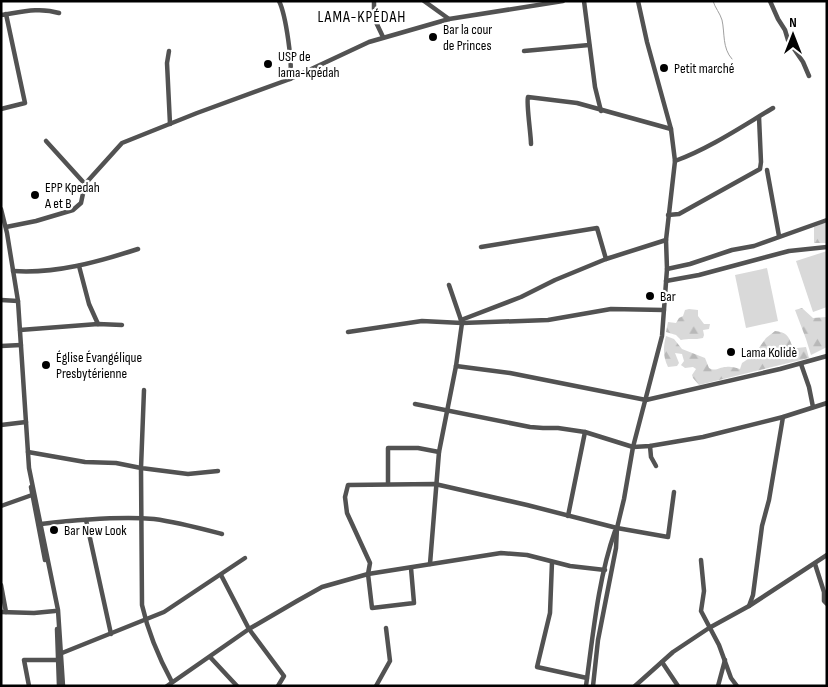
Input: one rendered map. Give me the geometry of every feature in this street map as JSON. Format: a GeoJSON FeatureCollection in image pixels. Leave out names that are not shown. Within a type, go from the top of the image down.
{"type":"FeatureCollection","features":[{"type":"Feature","properties":{"kind":"street"},"geometry":{"type":"LineString","coordinates":[[280,1],[286,25],[292,70],[290,79]]}},
{"type":"Feature","properties":{"kind":"street"},"geometry":{"type":"LineString","coordinates":[[374,1],[374,18],[383,37]]}},
{"type":"Feature","properties":{"kind":"street"},"geometry":{"type":"LineString","coordinates":[[424,1],[449,19]]}},
{"type":"Feature","properties":{"kind":"street"},"geometry":{"type":"LineString","coordinates":[[6,227],[43,220],[74,210],[80,203],[85,184],[122,142],[290,79],[383,37],[408,32],[449,19],[563,1]]}},
{"type":"Feature","properties":{"kind":"street"},"geometry":{"type":"LineString","coordinates":[[584,1],[596,88],[602,111]]}},
{"type":"Feature","properties":{"kind":"street"},"geometry":{"type":"LineString","coordinates":[[586,686],[605,570],[624,499],[633,447],[662,336],[664,310],[667,269],[666,240],[674,160],[671,129],[647,42],[638,1]]}},
{"type":"Feature","properties":{"kind":"street"},"geometry":{"type":"LineString","coordinates":[[770,1],[788,40],[803,62],[809,76]]}},
{"type":"Feature","properties":{"kind":"street"},"geometry":{"type":"LineString","coordinates":[[1,108],[25,103],[4,15],[35,10],[50,10],[59,13]]}},
{"type":"Feature","properties":{"kind":"street"},"geometry":{"type":"LineString","coordinates":[[524,51],[589,45]]}},
{"type":"Feature","properties":{"kind":"street"},"geometry":{"type":"LineString","coordinates":[[169,51],[167,63],[170,124]]}},
{"type":"Feature","properties":{"kind":"street"},"geometry":{"type":"LineString","coordinates":[[531,144],[529,112],[526,104],[528,97],[577,103],[671,129]]}},
{"type":"Feature","properties":{"kind":"street"},"geometry":{"type":"LineString","coordinates":[[674,160],[699,151],[773,108]]}},
{"type":"Feature","properties":{"kind":"street"},"geometry":{"type":"LineString","coordinates":[[668,215],[679,214],[760,169],[759,117]]}},
{"type":"Feature","properties":{"kind":"street"},"geometry":{"type":"LineString","coordinates":[[46,141],[85,184]]}},
{"type":"Feature","properties":{"kind":"street"},"geometry":{"type":"LineString","coordinates":[[767,170],[779,236]]}},
{"type":"Feature","properties":{"kind":"street"},"geometry":{"type":"LineString","coordinates":[[1,209],[6,227],[18,301],[29,468],[32,495],[55,611],[59,686]]}},
{"type":"Feature","properties":{"kind":"street"},"geometry":{"type":"LineString","coordinates":[[667,269],[697,262],[732,250],[754,246],[827,220]]}},
{"type":"Feature","properties":{"kind":"street"},"geometry":{"type":"LineString","coordinates":[[481,247],[597,228],[606,259]]}},
{"type":"Feature","properties":{"kind":"street"},"geometry":{"type":"LineString","coordinates":[[461,322],[606,259],[666,240]]}},
{"type":"Feature","properties":{"kind":"street"},"geometry":{"type":"LineString","coordinates":[[666,281],[789,251],[827,247]]}},
{"type":"Feature","properties":{"kind":"street"},"geometry":{"type":"LineString","coordinates":[[13,271],[30,272],[79,266],[138,249]]}},
{"type":"Feature","properties":{"kind":"street"},"geometry":{"type":"LineString","coordinates":[[79,266],[89,304],[98,324]]}},
{"type":"Feature","properties":{"kind":"street"},"geometry":{"type":"LineString","coordinates":[[430,564],[439,452],[456,366],[461,322],[449,285]]}},
{"type":"Feature","properties":{"kind":"street"},"geometry":{"type":"LineString","coordinates":[[1,300],[18,301]]}},
{"type":"Feature","properties":{"kind":"street"},"geometry":{"type":"LineString","coordinates":[[348,332],[422,320],[461,322],[548,320],[611,309],[664,310]]}},
{"type":"Feature","properties":{"kind":"street"},"geometry":{"type":"LineString","coordinates":[[20,330],[98,324],[122,325]]}},
{"type":"Feature","properties":{"kind":"street"},"geometry":{"type":"LineString","coordinates":[[1,346],[21,345]]}},
{"type":"Feature","properties":{"kind":"street"},"geometry":{"type":"LineString","coordinates":[[456,366],[510,373],[646,400],[801,364],[827,356]]}},
{"type":"Feature","properties":{"kind":"street"},"geometry":{"type":"LineString","coordinates":[[801,364],[809,387],[813,407]]}},
{"type":"Feature","properties":{"kind":"street"},"geometry":{"type":"LineString","coordinates":[[144,390],[141,468],[142,605],[161,661],[173,682],[178,686]]}},
{"type":"Feature","properties":{"kind":"street"},"geometry":{"type":"LineString","coordinates":[[415,404],[530,427],[558,428],[585,432],[633,447],[703,437],[827,404]]}},
{"type":"Feature","properties":{"kind":"street"},"geometry":{"type":"LineString","coordinates":[[749,606],[753,596],[762,526],[769,500],[783,417]]}},
{"type":"Feature","properties":{"kind":"street"},"geometry":{"type":"LineString","coordinates":[[1,425],[26,422]]}},
{"type":"Feature","properties":{"kind":"street"},"geometry":{"type":"LineString","coordinates":[[568,516],[585,432]]}},
{"type":"Feature","properties":{"kind":"street"},"geometry":{"type":"LineString","coordinates":[[650,446],[651,457],[656,466]]}},
{"type":"Feature","properties":{"kind":"street"},"geometry":{"type":"LineString","coordinates":[[388,484],[388,448],[418,448],[439,452]]}},
{"type":"Feature","properties":{"kind":"street"},"geometry":{"type":"LineString","coordinates":[[28,452],[85,462],[116,463],[188,474],[218,471]]}},
{"type":"Feature","properties":{"kind":"street"},"geometry":{"type":"LineString","coordinates":[[29,468],[58,610],[63,686]]}},
{"type":"Feature","properties":{"kind":"street"},"geometry":{"type":"LineString","coordinates":[[411,568],[414,603],[372,608],[368,574],[370,563],[347,513],[344,497],[348,485],[435,484],[617,528],[668,537],[674,492]]}},
{"type":"Feature","properties":{"kind":"street"},"geometry":{"type":"LineString","coordinates":[[1,506],[32,495]]}},
{"type":"Feature","properties":{"kind":"street"},"geometry":{"type":"LineString","coordinates":[[41,524],[86,520],[142,519],[166,521],[222,534]]}},
{"type":"Feature","properties":{"kind":"street"},"geometry":{"type":"LineString","coordinates":[[86,520],[111,634]]}},
{"type":"Feature","properties":{"kind":"street"},"geometry":{"type":"LineString","coordinates":[[593,686],[598,640],[616,548],[617,528]]}},
{"type":"Feature","properties":{"kind":"street"},"geometry":{"type":"LineString","coordinates":[[167,686],[249,629],[322,587],[368,574],[501,553],[527,555],[552,562],[605,570]]}},
{"type":"Feature","properties":{"kind":"street"},"geometry":{"type":"LineString","coordinates":[[635,686],[673,652],[709,628],[749,606],[827,555]]}},
{"type":"Feature","properties":{"kind":"street"},"geometry":{"type":"LineString","coordinates":[[62,653],[164,612],[245,558]]}},
{"type":"Feature","properties":{"kind":"street"},"geometry":{"type":"LineString","coordinates":[[702,560],[704,590],[701,611],[719,645],[731,678],[737,686]]}},
{"type":"Feature","properties":{"kind":"street"},"geometry":{"type":"LineString","coordinates":[[552,562],[550,614],[537,667],[587,678]]}},
{"type":"Feature","properties":{"kind":"street"},"geometry":{"type":"LineString","coordinates":[[815,564],[824,592],[824,601],[827,604]]}},
{"type":"Feature","properties":{"kind":"street"},"geometry":{"type":"LineString","coordinates":[[221,575],[249,629],[284,676],[278,686]]}},
{"type":"Feature","properties":{"kind":"street"},"geometry":{"type":"LineString","coordinates":[[1,585],[4,612],[34,613],[55,611]]}},
{"type":"Feature","properties":{"kind":"street"},"geometry":{"type":"LineString","coordinates":[[376,686],[390,661],[386,628]]}},
{"type":"Feature","properties":{"kind":"street"},"geometry":{"type":"LineString","coordinates":[[210,657],[237,686]]}},
{"type":"Feature","properties":{"kind":"street"},"geometry":{"type":"LineString","coordinates":[[29,686],[24,660],[59,660]]}},
{"type":"Feature","properties":{"kind":"street"},"geometry":{"type":"LineString","coordinates":[[718,686],[725,660]]}},
{"type":"Feature","properties":{"kind":"street"},"geometry":{"type":"LineString","coordinates":[[662,662],[678,686]]}},
{"type":"Feature","properties":{"kind":"green space"},"geometry":{"type":"Polygon","coordinates":[[[827,222],[827,243],[814,243],[814,227],[827,222]]]}},
{"type":"Feature","properties":{"kind":"green space"},"geometry":{"type":"Polygon","coordinates":[[[827,251],[827,307],[813,312],[796,261],[827,251]]]}},
{"type":"Feature","properties":{"kind":"green space"},"geometry":{"type":"Polygon","coordinates":[[[767,268],[778,321],[746,328],[735,275],[767,268]]]}},
{"type":"Feature","properties":{"kind":"green space"},"geometry":{"type":"Polygon","coordinates":[[[802,308],[813,318],[827,317],[827,347],[811,355],[795,310],[802,308]]]}},
{"type":"Feature","properties":{"kind":"green space"},"geometry":{"type":"Polygon","coordinates":[[[685,310],[698,310],[698,316],[704,324],[710,324],[709,329],[703,330],[703,338],[681,340],[676,335],[666,332],[668,322],[676,323],[683,316],[685,310]]]}},
{"type":"Feature","properties":{"kind":"green space"},"geometry":{"type":"Polygon","coordinates":[[[775,331],[786,335],[792,346],[797,348],[806,347],[809,358],[699,385],[692,375],[696,369],[693,367],[685,368],[681,365],[684,361],[682,354],[675,353],[679,363],[677,366],[668,367],[664,356],[666,336],[674,339],[682,349],[705,358],[711,369],[730,367],[740,369],[742,363],[754,355],[766,338],[775,331]]]}},
{"type":"Feature","properties":{"kind":"waterway"},"geometry":{"type":"LineString","coordinates":[[713,1],[722,20],[725,45],[732,59]]}},
{"type":"Feature","properties":{"kind":"place","name":"Bar la cour de Princes"},"geometry":{"type":"Point","coordinates":[433,37]}},
{"type":"Feature","properties":{"kind":"place","name":"USP de lama-kpédah"},"geometry":{"type":"Point","coordinates":[268,64]}},
{"type":"Feature","properties":{"kind":"place","name":"Petit marché"},"geometry":{"type":"Point","coordinates":[664,68]}},
{"type":"Feature","properties":{"kind":"place","name":"EPP Kpedah A et B"},"geometry":{"type":"Point","coordinates":[35,195]}},
{"type":"Feature","properties":{"kind":"place","name":"Bar"},"geometry":{"type":"Point","coordinates":[650,296]}},
{"type":"Feature","properties":{"kind":"place","name":"Lama Kolidè"},"geometry":{"type":"Point","coordinates":[731,352]}},
{"type":"Feature","properties":{"kind":"place","name":"Église Évangélique Presbytérienne"},"geometry":{"type":"Point","coordinates":[46,365]}},
{"type":"Feature","properties":{"kind":"place","name":"Bar New Look"},"geometry":{"type":"Point","coordinates":[54,530]}},
{"type":"Feature","properties":{"kind":"district","name":"LAMA-KPÉDAH"},"geometry":{"type":"Point","coordinates":[362,17]}}]}
